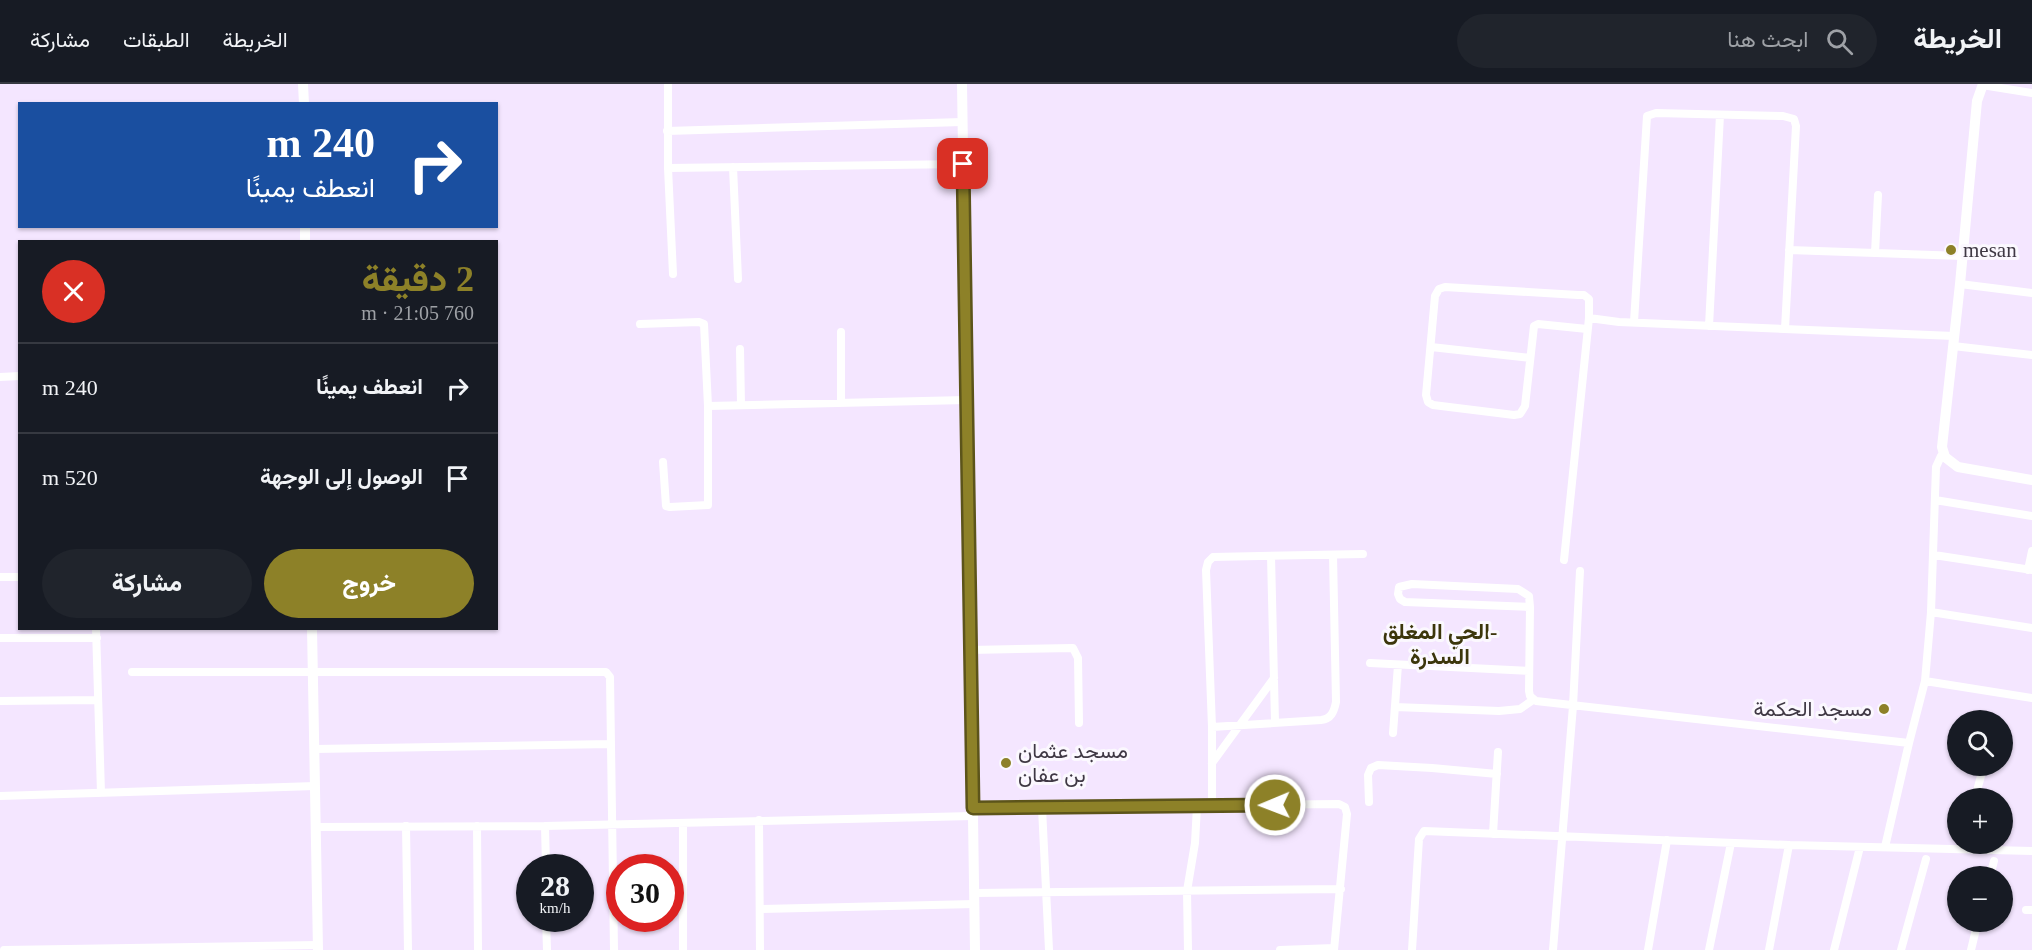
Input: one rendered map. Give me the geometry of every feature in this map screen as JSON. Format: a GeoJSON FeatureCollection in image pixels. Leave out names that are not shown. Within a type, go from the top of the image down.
{"type":"FeatureCollection","features":[{"type":"Feature","properties":{"kind":"street"},"geometry":{"type":"LineString","coordinates":[[303,84],[304,102]]}},
{"type":"Feature","properties":{"kind":"street"},"geometry":{"type":"LineString","coordinates":[[668,84],[667,131],[673,274]]}},
{"type":"Feature","properties":{"kind":"street"},"geometry":{"type":"LineString","coordinates":[[962,84],[975,950]]}},
{"type":"Feature","properties":{"kind":"street"},"geometry":{"type":"LineString","coordinates":[[2032,93],[1982,85],[1977,101],[1954,341],[1941,441],[1945,457],[1953,465],[1964,469],[2032,480]]}},
{"type":"Feature","properties":{"kind":"street"},"geometry":{"type":"LineString","coordinates":[[1634,322],[1647,116],[1653,113],[1783,116],[1792,117],[1795,120],[1796,153],[1785,329]]}},
{"type":"Feature","properties":{"kind":"street"},"geometry":{"type":"LineString","coordinates":[[1709,326],[1720,115]]}},
{"type":"Feature","properties":{"kind":"street"},"geometry":{"type":"LineString","coordinates":[[667,131],[962,122]]}},
{"type":"Feature","properties":{"kind":"street"},"geometry":{"type":"LineString","coordinates":[[668,168],[963,164]]}},
{"type":"Feature","properties":{"kind":"street"},"geometry":{"type":"LineString","coordinates":[[733,168],[738,279]]}},
{"type":"Feature","properties":{"kind":"street"},"geometry":{"type":"LineString","coordinates":[[1875,253],[1878,195]]}},
{"type":"Feature","properties":{"kind":"street"},"geometry":{"type":"LineString","coordinates":[[1789,250],[1962,256]]}},
{"type":"Feature","properties":{"kind":"street"},"geometry":{"type":"LineString","coordinates":[[1960,284],[2032,293]]}},
{"type":"Feature","properties":{"kind":"street"},"geometry":{"type":"LineString","coordinates":[[1564,560],[1590,301],[1584,296],[1442,288],[1435,296],[1426,395],[1428,402],[1433,405],[1517,415],[1523,411],[1536,324],[1587,329]]}},
{"type":"Feature","properties":{"kind":"street"},"geometry":{"type":"LineString","coordinates":[[1589,318],[1954,341],[2032,355]]}},
{"type":"Feature","properties":{"kind":"street"},"geometry":{"type":"LineString","coordinates":[[640,324],[699,322],[704,324],[708,406],[708,505],[667,507],[663,462]]}},
{"type":"Feature","properties":{"kind":"street"},"geometry":{"type":"LineString","coordinates":[[841,332],[841,403]]}},
{"type":"Feature","properties":{"kind":"street"},"geometry":{"type":"LineString","coordinates":[[1431,347],[1530,358]]}},
{"type":"Feature","properties":{"kind":"street"},"geometry":{"type":"LineString","coordinates":[[740,349],[741,405]]}},
{"type":"Feature","properties":{"kind":"street"},"geometry":{"type":"LineString","coordinates":[[0,377],[18,376]]}},
{"type":"Feature","properties":{"kind":"street"},"geometry":{"type":"LineString","coordinates":[[708,406],[966,400]]}},
{"type":"Feature","properties":{"kind":"street"},"geometry":{"type":"LineString","coordinates":[[1885,848],[1925,681],[1931,612],[1937,462],[1941,456],[1945,457]]}},
{"type":"Feature","properties":{"kind":"street"},"geometry":{"type":"LineString","coordinates":[[1935,500],[2032,516]]}},
{"type":"Feature","properties":{"kind":"street"},"geometry":{"type":"LineString","coordinates":[[1934,555],[2030,570],[2032,551]]}},
{"type":"Feature","properties":{"kind":"street"},"geometry":{"type":"LineString","coordinates":[[1212,806],[1212,727],[1206,570],[1208,562],[1213,557],[1363,554]]}},
{"type":"Feature","properties":{"kind":"street"},"geometry":{"type":"LineString","coordinates":[[1212,727],[1329,718],[1335,709],[1333,555]]}},
{"type":"Feature","properties":{"kind":"street"},"geometry":{"type":"LineString","coordinates":[[1271,556],[1275,722]]}},
{"type":"Feature","properties":{"kind":"street"},"geometry":{"type":"LineString","coordinates":[[1554,950],[1573,706],[1580,571]]}},
{"type":"Feature","properties":{"kind":"street"},"geometry":{"type":"LineString","coordinates":[[0,577],[18,577]]}},
{"type":"Feature","properties":{"kind":"street"},"geometry":{"type":"LineString","coordinates":[[1530,607],[1405,603],[1398,594],[1399,587],[1412,584],[1518,589],[1529,596],[1530,607],[1529,691],[1533,700]]}},
{"type":"Feature","properties":{"kind":"street"},"geometry":{"type":"LineString","coordinates":[[1931,612],[2032,628]]}},
{"type":"Feature","properties":{"kind":"street"},"geometry":{"type":"LineString","coordinates":[[4,950],[318,947],[312,630]]}},
{"type":"Feature","properties":{"kind":"street"},"geometry":{"type":"LineString","coordinates":[[0,638],[97,633],[100,794]]}},
{"type":"Feature","properties":{"kind":"street"},"geometry":{"type":"LineString","coordinates":[[970,650],[1073,648],[1078,658],[1079,723]]}},
{"type":"Feature","properties":{"kind":"street"},"geometry":{"type":"LineString","coordinates":[[1370,663],[1529,671]]}},
{"type":"Feature","properties":{"kind":"street"},"geometry":{"type":"LineString","coordinates":[[1393,733],[1398,665]]}},
{"type":"Feature","properties":{"kind":"street"},"geometry":{"type":"LineString","coordinates":[[132,672],[606,672],[610,677],[614,950]]}},
{"type":"Feature","properties":{"kind":"street"},"geometry":{"type":"LineString","coordinates":[[1212,763],[1274,678]]}},
{"type":"Feature","properties":{"kind":"street"},"geometry":{"type":"LineString","coordinates":[[1925,681],[2032,698]]}},
{"type":"Feature","properties":{"kind":"street"},"geometry":{"type":"LineString","coordinates":[[0,701],[98,700]]}},
{"type":"Feature","properties":{"kind":"street"},"geometry":{"type":"LineString","coordinates":[[1395,707],[1499,711],[1520,708],[1533,700],[1909,743]]}},
{"type":"Feature","properties":{"kind":"street"},"geometry":{"type":"LineString","coordinates":[[315,749],[611,744]]}},
{"type":"Feature","properties":{"kind":"street"},"geometry":{"type":"LineString","coordinates":[[1493,834],[1498,752]]}},
{"type":"Feature","properties":{"kind":"street"},"geometry":{"type":"LineString","coordinates":[[1369,802],[1368,775],[1371,768],[1378,765],[1497,774]]}},
{"type":"Feature","properties":{"kind":"street"},"geometry":{"type":"LineString","coordinates":[[0,796],[315,786]]}},
{"type":"Feature","properties":{"kind":"street"},"geometry":{"type":"LineString","coordinates":[[315,827],[683,823],[1042,808],[1339,804],[1345,807],[1347,814],[1334,949],[1280,950]]}},
{"type":"Feature","properties":{"kind":"street"},"geometry":{"type":"LineString","coordinates":[[1188,950],[1187,891],[1195,843],[1197,806]]}},
{"type":"Feature","properties":{"kind":"street"},"geometry":{"type":"LineString","coordinates":[[1042,808],[1050,950]]}},
{"type":"Feature","properties":{"kind":"street"},"geometry":{"type":"LineString","coordinates":[[759,820],[760,950]]}},
{"type":"Feature","properties":{"kind":"street"},"geometry":{"type":"LineString","coordinates":[[683,823],[683,950]]}},
{"type":"Feature","properties":{"kind":"street"},"geometry":{"type":"LineString","coordinates":[[406,826],[408,950]]}},
{"type":"Feature","properties":{"kind":"street"},"geometry":{"type":"LineString","coordinates":[[477,826],[478,950]]}},
{"type":"Feature","properties":{"kind":"street"},"geometry":{"type":"LineString","coordinates":[[545,826],[546,854]]}},
{"type":"Feature","properties":{"kind":"street"},"geometry":{"type":"LineString","coordinates":[[1412,950],[1419,839],[1420,834],[1428,831],[1562,838],[1885,848],[1947,846]]}},
{"type":"Feature","properties":{"kind":"street"},"geometry":{"type":"LineString","coordinates":[[1648,950],[1667,840]]}},
{"type":"Feature","properties":{"kind":"street"},"geometry":{"type":"LineString","coordinates":[[1709,950],[1731,843]]}},
{"type":"Feature","properties":{"kind":"street"},"geometry":{"type":"LineString","coordinates":[[1769,950],[1789,845]]}},
{"type":"Feature","properties":{"kind":"street"},"geometry":{"type":"LineString","coordinates":[[1834,950],[1860,847]]}},
{"type":"Feature","properties":{"kind":"street"},"geometry":{"type":"LineString","coordinates":[[2013,850],[2032,851]]}},
{"type":"Feature","properties":{"kind":"street"},"geometry":{"type":"LineString","coordinates":[[1901,950],[1926,859]]}},
{"type":"Feature","properties":{"kind":"street"},"geometry":{"type":"LineString","coordinates":[[1993,866],[1994,861]]}},
{"type":"Feature","properties":{"kind":"street"},"geometry":{"type":"LineString","coordinates":[[759,909],[1047,894],[1341,889]]}},
{"type":"Feature","properties":{"kind":"street"},"geometry":{"type":"LineString","coordinates":[[546,932],[547,950]]}},
{"type":"Feature","properties":{"kind":"street"},"geometry":{"type":"LineString","coordinates":[[1971,950],[1975,932]]}},
{"type":"Feature","properties":{"kind":"place","name":"mesan"},"geometry":{"type":"Point","coordinates":[1951,250]}},
{"type":"Feature","properties":{"kind":"place","name":"مسجد الحكمة"},"geometry":{"type":"Point","coordinates":[1884,709]}},
{"type":"Feature","properties":{"kind":"place","name":"مسجد عثمان بن عفان"},"geometry":{"type":"Point","coordinates":[1006,763]}},
{"type":"Feature","properties":{"kind":"district","name":"الحي المغلق- السدرة"},"geometry":{"type":"Point","coordinates":[1440,644]}},
{"type":"Feature","properties":{"kind":"route"},"geometry":{"type":"LineString","coordinates":[[963,164],[973,808],[1275,805]]}}]}
